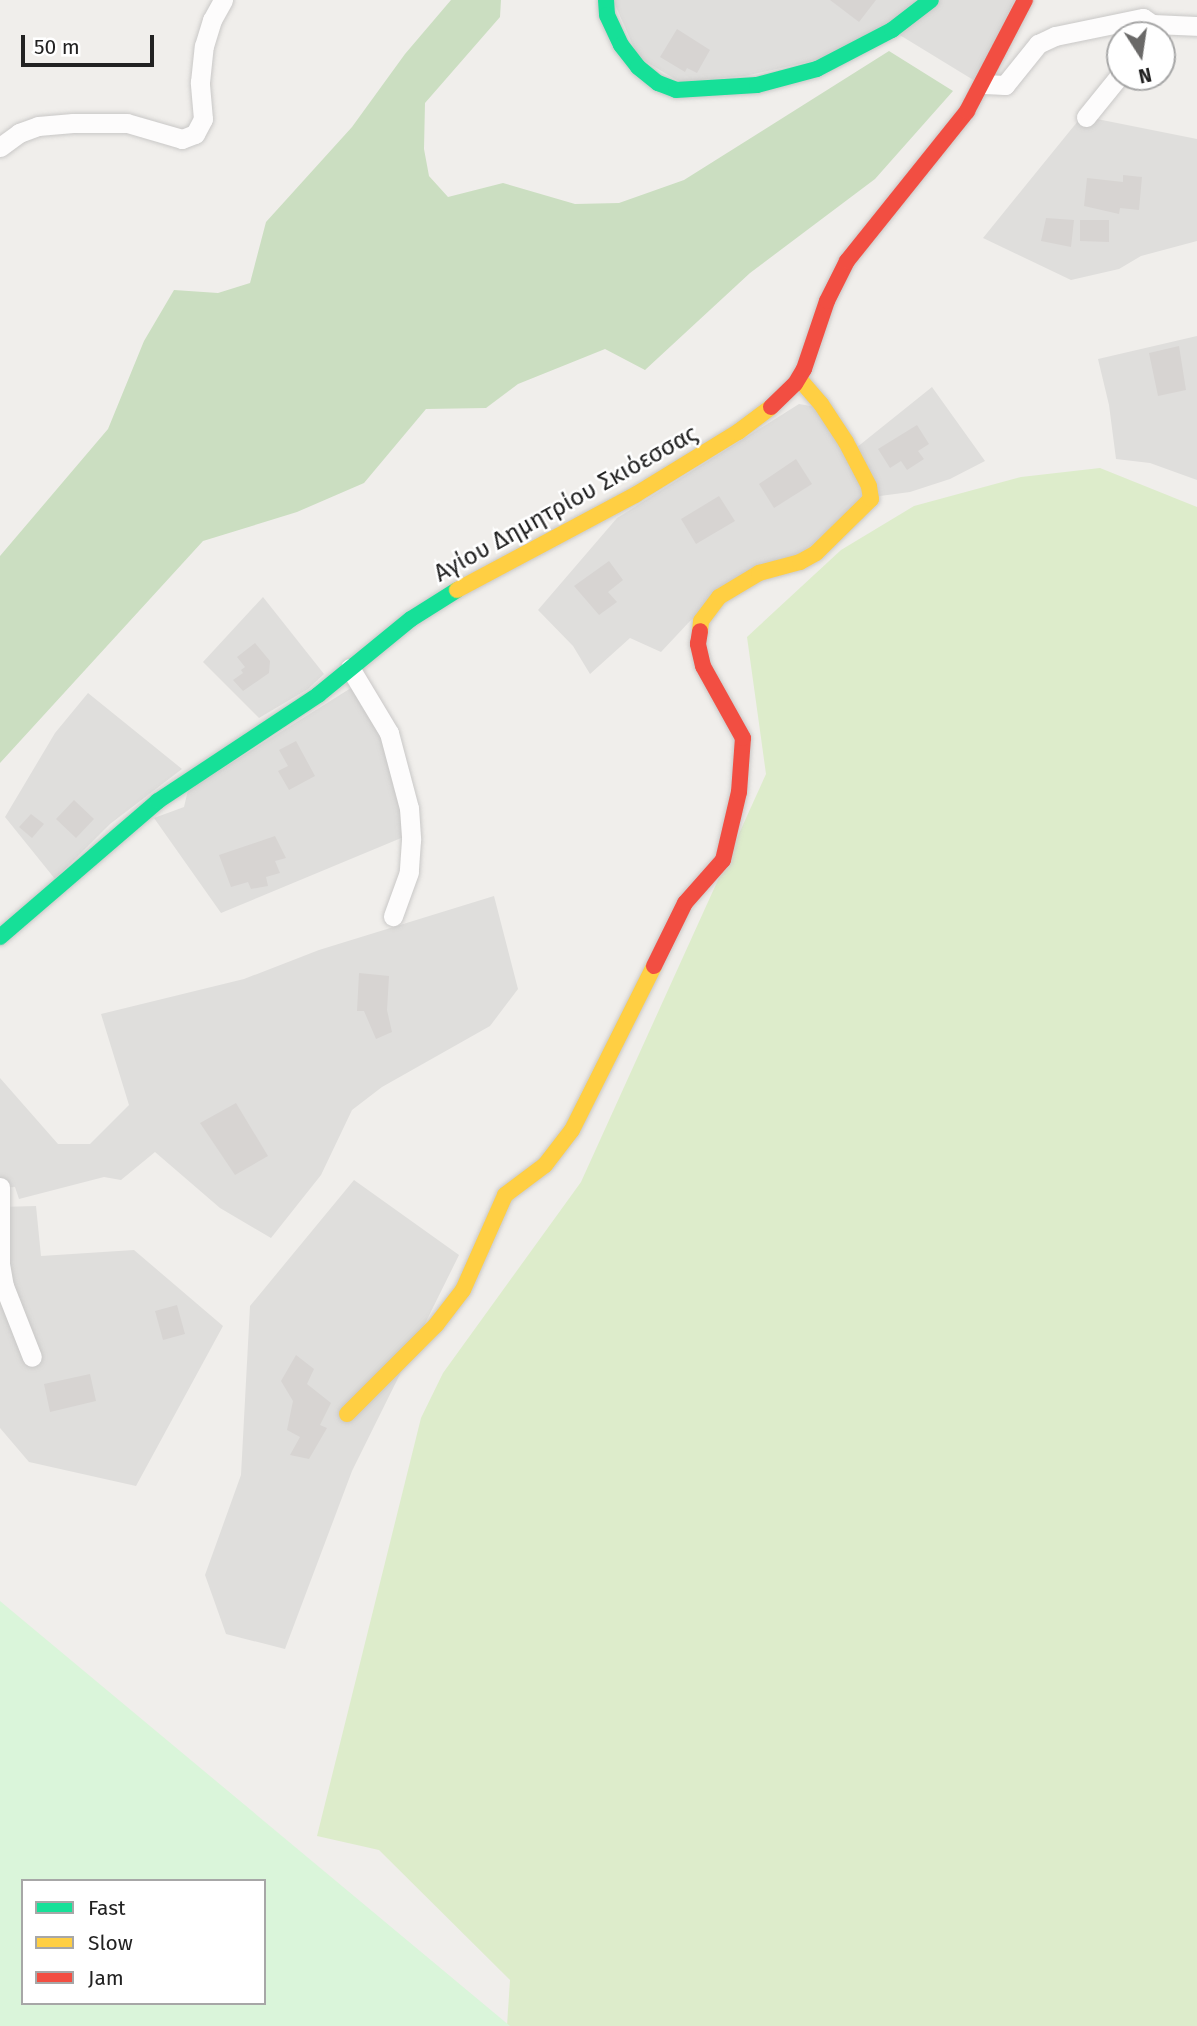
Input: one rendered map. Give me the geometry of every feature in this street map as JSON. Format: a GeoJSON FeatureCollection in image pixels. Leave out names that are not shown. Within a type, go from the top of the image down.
{"type":"FeatureCollection","features":[{"type":"Feature","properties":{"kind":"street"},"geometry":{"type":"LineString","coordinates":[[0,147],[19,133],[38,126],[73,123],[127,123],[182,139],[195,134],[203,119],[200,82],[204,46],[212,20],[223,0]]}},
{"type":"Feature","properties":{"kind":"street"},"geometry":{"type":"LineString","coordinates":[[606,0],[607,15],[621,45],[638,67],[658,83],[676,90],[757,85],[817,69],[892,30],[931,0]]}},
{"type":"Feature","properties":{"kind":"street","name":"Αγίου Δημητρίου Σκιόεσσας"},"geometry":{"type":"LineString","coordinates":[[0,937],[158,801],[220,757],[304,704],[428,608],[624,501],[765,413],[799,379],[827,301],[847,261],[873,224],[928,163],[984,84],[1025,0]]}},
{"type":"Feature","properties":{"kind":"street"},"geometry":{"type":"LineString","coordinates":[[1128,21],[1143,18],[1145,21]]}},
{"type":"Feature","properties":{"kind":"street"},"geometry":{"type":"LineString","coordinates":[[984,84],[1005,85],[1038,44],[1055,36],[1106,26]]}},
{"type":"Feature","properties":{"kind":"street"},"geometry":{"type":"LineString","coordinates":[[1176,28],[1197,26]]}},
{"type":"Feature","properties":{"kind":"street"},"geometry":{"type":"LineString","coordinates":[[1086,117],[1107,91]]}},
{"type":"Feature","properties":{"kind":"street"},"geometry":{"type":"LineString","coordinates":[[347,1414],[436,1325],[463,1290],[505,1195],[545,1165],[572,1130],[685,903],[723,860],[739,792],[743,738],[703,666],[698,644],[701,621],[719,597],[734,586],[759,573],[800,562],[816,553],[872,499],[869,486],[846,442],[821,404],[799,379]]}},
{"type":"Feature","properties":{"kind":"street"},"geometry":{"type":"LineString","coordinates":[[350,668],[389,733],[409,808],[409,872],[393,916]]}},
{"type":"Feature","properties":{"kind":"street"},"geometry":{"type":"LineString","coordinates":[[0,1186],[0,1264],[4,1286],[32,1357]]}},
{"type":"Feature","properties":{"kind":"shaded area"},"geometry":{"type":"Polygon","coordinates":[[[613,0],[1015,0],[975,81],[885,26],[826,58],[745,76],[680,82],[638,57],[613,0]]]}},
{"type":"Feature","properties":{"kind":"shaded area"},"geometry":{"type":"Polygon","coordinates":[[[1082,116],[1197,139],[1197,241],[1141,256],[1119,269],[1071,280],[983,238],[1082,116]]]}},
{"type":"Feature","properties":{"kind":"shaded area"},"geometry":{"type":"Polygon","coordinates":[[[1197,336],[1197,480],[1150,463],[1116,459],[1109,405],[1098,359],[1197,336]]]}},
{"type":"Feature","properties":{"kind":"shaded area"},"geometry":{"type":"Polygon","coordinates":[[[932,387],[985,461],[950,479],[910,492],[865,498],[821,540],[691,620],[661,652],[630,638],[590,674],[573,646],[538,610],[617,518],[799,404],[816,407],[846,456],[932,387]]]}},
{"type":"Feature","properties":{"kind":"shaded area"},"geometry":{"type":"Polygon","coordinates":[[[263,597],[324,674],[308,689],[259,718],[203,662],[263,597]]]}},
{"type":"Feature","properties":{"kind":"shaded area"},"geometry":{"type":"Polygon","coordinates":[[[351,688],[370,708],[381,727],[406,836],[221,913],[154,818],[184,807],[188,790],[351,688]]]}},
{"type":"Feature","properties":{"kind":"shaded area"},"geometry":{"type":"Polygon","coordinates":[[[88,693],[182,769],[110,824],[55,879],[5,817],[55,733],[88,693]]]}},
{"type":"Feature","properties":{"kind":"shaded area"},"geometry":{"type":"Polygon","coordinates":[[[494,896],[518,989],[490,1026],[382,1087],[352,1110],[321,1175],[271,1238],[220,1208],[155,1152],[121,1180],[104,1177],[19,1199],[15,1187],[0,1188],[0,1078],[58,1144],[90,1144],[129,1105],[101,1014],[244,979],[319,950],[494,896]]]}},
{"type":"Feature","properties":{"kind":"shaded area"},"geometry":{"type":"Polygon","coordinates":[[[354,1180],[459,1255],[352,1471],[285,1649],[226,1634],[205,1575],[241,1475],[250,1306],[354,1180]]]}},
{"type":"Feature","properties":{"kind":"shaded area"},"geometry":{"type":"Polygon","coordinates":[[[36,1206],[41,1256],[134,1250],[223,1326],[136,1486],[29,1462],[0,1428],[0,1207],[36,1206]]]}},
{"type":"Feature","properties":{"kind":"green space"},"geometry":{"type":"Polygon","coordinates":[[[451,0],[501,0],[500,17],[425,103],[424,149],[429,176],[448,197],[503,183],[575,204],[619,203],[684,180],[889,51],[953,91],[875,179],[750,273],[645,370],[605,349],[518,384],[486,408],[426,409],[364,483],[297,512],[203,541],[0,763],[0,556],[108,429],[144,341],[174,290],[218,293],[250,283],[266,222],[352,127],[405,54],[451,0]]]}},
{"type":"Feature","properties":{"kind":"green space"},"geometry":{"type":"Polygon","coordinates":[[[1100,468],[1197,507],[1197,2026],[507,2026],[510,1980],[379,1850],[317,1836],[421,1418],[443,1373],[581,1182],[766,774],[747,637],[841,550],[914,506],[1021,477],[1100,468]]]}},
{"type":"Feature","properties":{"kind":"green space"},"geometry":{"type":"Polygon","coordinates":[[[0,1601],[510,2026],[0,2026],[0,1601]]]}},
{"type":"Feature","properties":{"kind":"building"},"geometry":{"type":"Polygon","coordinates":[[[830,0],[876,0],[859,22],[830,0]]]}},
{"type":"Feature","properties":{"kind":"building"},"geometry":{"type":"Polygon","coordinates":[[[677,29],[710,50],[697,73],[687,68],[685,72],[660,57],[677,29]]]}},
{"type":"Feature","properties":{"kind":"building"},"geometry":{"type":"Polygon","coordinates":[[[1123,175],[1142,177],[1139,210],[1120,208],[1119,214],[1084,206],[1087,178],[1123,182],[1123,175]]]}},
{"type":"Feature","properties":{"kind":"building"},"geometry":{"type":"Polygon","coordinates":[[[1046,218],[1074,220],[1071,247],[1041,241],[1046,218]]]}},
{"type":"Feature","properties":{"kind":"building"},"geometry":{"type":"Polygon","coordinates":[[[1080,220],[1109,220],[1109,242],[1080,241],[1080,220]]]}},
{"type":"Feature","properties":{"kind":"building"},"geometry":{"type":"Polygon","coordinates":[[[1179,346],[1186,390],[1158,396],[1149,353],[1179,346]]]}},
{"type":"Feature","properties":{"kind":"building"},"geometry":{"type":"Polygon","coordinates":[[[917,425],[929,444],[918,451],[924,459],[907,470],[901,461],[890,468],[878,449],[917,425]]]}},
{"type":"Feature","properties":{"kind":"building"},"geometry":{"type":"Polygon","coordinates":[[[796,459],[812,484],[774,508],[759,484],[796,459]]]}},
{"type":"Feature","properties":{"kind":"building"},"geometry":{"type":"Polygon","coordinates":[[[719,496],[735,521],[696,544],[681,519],[719,496]]]}},
{"type":"Feature","properties":{"kind":"building"},"geometry":{"type":"Polygon","coordinates":[[[609,561],[623,580],[608,592],[617,602],[599,615],[574,586],[609,561]]]}},
{"type":"Feature","properties":{"kind":"building"},"geometry":{"type":"Polygon","coordinates":[[[255,643],[270,661],[269,673],[243,691],[233,680],[243,673],[241,670],[245,667],[237,657],[255,643]]]}},
{"type":"Feature","properties":{"kind":"building"},"geometry":{"type":"Polygon","coordinates":[[[296,741],[315,776],[289,790],[278,771],[288,766],[279,750],[296,741]]]}},
{"type":"Feature","properties":{"kind":"building"},"geometry":{"type":"Polygon","coordinates":[[[74,800],[94,819],[76,838],[56,819],[74,800]]]}},
{"type":"Feature","properties":{"kind":"building"},"geometry":{"type":"Polygon","coordinates":[[[31,814],[44,824],[32,838],[19,827],[31,814]]]}},
{"type":"Feature","properties":{"kind":"building"},"geometry":{"type":"Polygon","coordinates":[[[275,836],[286,858],[275,861],[280,873],[266,877],[268,886],[251,889],[248,882],[231,887],[219,855],[275,836]]]}},
{"type":"Feature","properties":{"kind":"building"},"geometry":{"type":"Polygon","coordinates":[[[359,973],[389,976],[387,1010],[392,1032],[376,1039],[364,1011],[357,1011],[359,973]]]}},
{"type":"Feature","properties":{"kind":"building"},"geometry":{"type":"Polygon","coordinates":[[[236,1103],[268,1156],[235,1175],[200,1123],[236,1103]]]}},
{"type":"Feature","properties":{"kind":"building"},"geometry":{"type":"Polygon","coordinates":[[[177,1305],[185,1334],[163,1340],[155,1311],[177,1305]]]}},
{"type":"Feature","properties":{"kind":"building"},"geometry":{"type":"Polygon","coordinates":[[[296,1355],[314,1369],[307,1384],[331,1403],[320,1425],[327,1428],[309,1459],[290,1455],[300,1437],[287,1430],[293,1401],[281,1381],[296,1355]]]}},
{"type":"Feature","properties":{"kind":"building"},"geometry":{"type":"Polygon","coordinates":[[[90,1374],[96,1401],[50,1412],[44,1384],[90,1374]]]}},
{"type":"Feature","properties":{"kind":"traffic: fast"},"geometry":{"type":"LineString","coordinates":[[606,0],[607,15],[621,45],[638,67],[658,83],[676,90],[757,85],[817,69],[892,30],[931,0]]}},
{"type":"Feature","properties":{"kind":"traffic: fast"},"geometry":{"type":"LineString","coordinates":[[0,937],[158,801],[318,695],[411,619],[457,590]]}},
{"type":"Feature","properties":{"kind":"traffic: slow"},"geometry":{"type":"LineString","coordinates":[[700,631],[701,621],[719,597],[759,573],[800,562],[816,553],[871,499],[869,486],[846,442],[821,404],[799,379]]}},
{"type":"Feature","properties":{"kind":"traffic: slow"},"geometry":{"type":"LineString","coordinates":[[457,590],[635,495],[738,432],[771,407]]}},
{"type":"Feature","properties":{"kind":"traffic: slow"},"geometry":{"type":"LineString","coordinates":[[347,1414],[436,1325],[463,1290],[505,1195],[545,1165],[572,1130],[654,966]]}},
{"type":"Feature","properties":{"kind":"traffic: jam"},"geometry":{"type":"LineString","coordinates":[[771,407],[795,384],[804,369],[827,301],[847,261],[967,111],[1025,0]]}},
{"type":"Feature","properties":{"kind":"traffic: jam"},"geometry":{"type":"LineString","coordinates":[[654,966],[685,903],[723,860],[739,792],[743,738],[703,666],[698,644],[700,631]]}}]}
